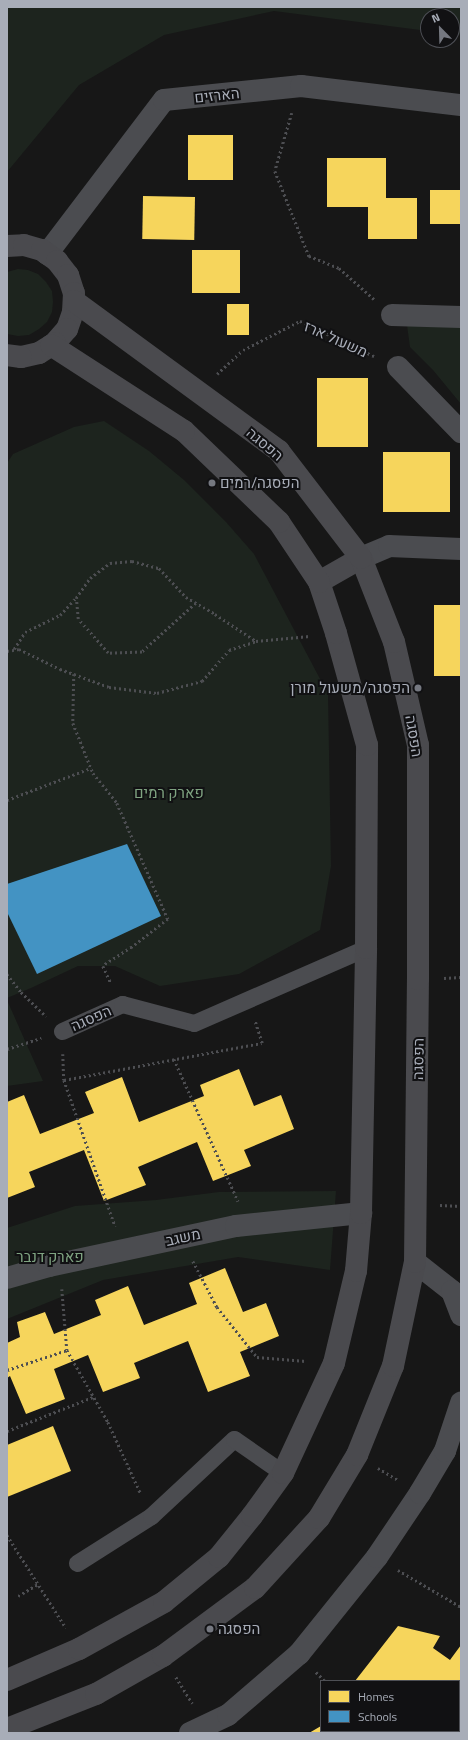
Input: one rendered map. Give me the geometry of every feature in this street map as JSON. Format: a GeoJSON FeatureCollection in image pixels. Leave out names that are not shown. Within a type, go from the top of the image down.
{"type":"FeatureCollection","features":[{"type":"Feature","properties":{"kind":"street","name":"הארזים"},"geometry":{"type":"LineString","coordinates":[[47,254],[164,100],[301,86],[461,105]]}},
{"type":"Feature","properties":{"kind":"street"},"geometry":{"type":"LineString","coordinates":[[7,246],[24,245],[42,250],[58,261],[68,275],[74,293],[73,312],[67,329],[52,345],[39,353],[21,356],[7,355]]}},
{"type":"Feature","properties":{"kind":"street","name":"הפסגה"},"geometry":{"type":"LineString","coordinates":[[7,1729],[96,1694],[163,1656],[255,1588],[319,1518],[357,1455],[393,1366],[415,1262],[418,979],[418,745],[394,642],[361,558],[279,451],[74,301]]}},
{"type":"Feature","properties":{"kind":"street"},"geometry":{"type":"LineString","coordinates":[[392,315],[461,317]]}},
{"type":"Feature","properties":{"kind":"street"},"geometry":{"type":"LineString","coordinates":[[7,1680],[79,1648],[164,1602],[219,1557],[252,1516],[283,1473],[334,1363],[356,1271],[361,1213],[366,948],[367,745],[336,633],[319,582],[279,522],[184,431],[52,345]]}},
{"type":"Feature","properties":{"kind":"street"},"geometry":{"type":"LineString","coordinates":[[398,367],[461,432]]}},
{"type":"Feature","properties":{"kind":"street"},"geometry":{"type":"LineString","coordinates":[[319,582],[361,558],[390,546],[461,549]]}},
{"type":"Feature","properties":{"kind":"street","name":"משגב"},"geometry":{"type":"LineString","coordinates":[[7,1278],[60,1264],[249,1224],[361,1213]]}},
{"type":"Feature","properties":{"kind":"street"},"geometry":{"type":"LineString","coordinates":[[415,1262],[452,1292],[461,1315]]}},
{"type":"Feature","properties":{"kind":"street"},"geometry":{"type":"LineString","coordinates":[[198,1730],[228,1715],[299,1654],[377,1557],[420,1493],[445,1451],[461,1403]]}},
{"type":"Feature","properties":{"kind":"lane","name":"הפסגה"},"geometry":{"type":"LineString","coordinates":[[62,1031],[122,1004],[194,1023],[366,948]]}},
{"type":"Feature","properties":{"kind":"lane"},"geometry":{"type":"LineString","coordinates":[[77,1563],[151,1516],[234,1439],[283,1473]]}},
{"type":"Feature","properties":{"kind":"path"},"geometry":{"type":"LineString","coordinates":[[301,86],[275,171],[277,178],[309,256],[339,268],[392,315]]}},
{"type":"Feature","properties":{"kind":"path","name":"משעול ארז"},"geometry":{"type":"LineString","coordinates":[[198,392],[243,350],[300,321],[398,367]]}},
{"type":"Feature","properties":{"kind":"path"},"geometry":{"type":"LineString","coordinates":[[14,650],[25,632],[60,615],[76,598],[90,578],[110,563],[132,561],[160,568],[186,597],[256,641]]}},
{"type":"Feature","properties":{"kind":"path"},"geometry":{"type":"LineString","coordinates":[[76,598],[78,619],[108,653],[142,652],[196,603]]}},
{"type":"Feature","properties":{"kind":"path"},"geometry":{"type":"LineString","coordinates":[[7,651],[19,649],[74,674],[109,687],[157,693],[202,681],[229,650],[256,641],[336,633]]}},
{"type":"Feature","properties":{"kind":"path"},"geometry":{"type":"LineString","coordinates":[[74,674],[73,723],[91,768],[117,803],[168,919],[132,947],[103,966],[122,1004]]}},
{"type":"Feature","properties":{"kind":"path"},"geometry":{"type":"LineString","coordinates":[[7,800],[91,768]]}},
{"type":"Feature","properties":{"kind":"path"},"geometry":{"type":"LineString","coordinates":[[7,974],[21,992],[62,1031],[7,1049]]}},
{"type":"Feature","properties":{"kind":"path"},"geometry":{"type":"LineString","coordinates":[[123,1250],[64,1080],[262,1043]]}},
{"type":"Feature","properties":{"kind":"path"},"geometry":{"type":"LineString","coordinates":[[174,1059],[249,1224]]}},
{"type":"Feature","properties":{"kind":"path"},"geometry":{"type":"LineString","coordinates":[[181,1238],[217,1307],[257,1357],[334,1363]]}},
{"type":"Feature","properties":{"kind":"path"},"geometry":{"type":"LineString","coordinates":[[60,1264],[67,1350],[108,1422],[151,1516]]}},
{"type":"Feature","properties":{"kind":"path"},"geometry":{"type":"LineString","coordinates":[[7,1370],[67,1350]]}},
{"type":"Feature","properties":{"kind":"path"},"geometry":{"type":"LineString","coordinates":[[7,1431],[93,1396]]}},
{"type":"Feature","properties":{"kind":"path"},"geometry":{"type":"LineString","coordinates":[[357,1455],[420,1493]]}},
{"type":"Feature","properties":{"kind":"path"},"geometry":{"type":"LineString","coordinates":[[7,1535],[79,1648]]}},
{"type":"Feature","properties":{"kind":"path"},"geometry":{"type":"LineString","coordinates":[[377,1557],[461,1608]]}},
{"type":"Feature","properties":{"kind":"path"},"geometry":{"type":"LineString","coordinates":[[18,1596],[38,1584]]}},
{"type":"Feature","properties":{"kind":"path"},"geometry":{"type":"LineString","coordinates":[[163,1656],[198,1730]]}},
{"type":"Feature","properties":{"kind":"green space"},"geometry":{"type":"Polygon","coordinates":[[[7,7],[461,7],[461,35],[460,8],[420,8],[420,30],[274,11],[164,35],[79,85],[7,172],[7,7]]]}},
{"type":"Feature","properties":{"kind":"green space"},"geometry":{"type":"Polygon","coordinates":[[[18,269],[28,270],[38,274],[52,291],[53,302],[52,312],[47,322],[29,335],[18,336],[7,334],[7,272],[18,269]]]}},
{"type":"Feature","properties":{"kind":"green space"},"geometry":{"type":"Polygon","coordinates":[[[407,325],[461,327],[461,404],[433,370],[410,347],[407,325]]]}},
{"type":"Feature","properties":{"kind":"green space","name":"פארק רמים"},"geometry":{"type":"Polygon","coordinates":[[[104,421],[149,451],[184,480],[226,522],[254,554],[328,694],[331,866],[320,930],[239,974],[160,986],[115,966],[78,966],[7,998],[7,463],[13,454],[74,427],[104,421]]]}},
{"type":"Feature","properties":{"kind":"green space"},"geometry":{"type":"Polygon","coordinates":[[[7,1000],[26,1043],[43,1081],[7,1086],[7,1000]]]}},
{"type":"Feature","properties":{"kind":"green space","name":"פארק דנבר"},"geometry":{"type":"Polygon","coordinates":[[[336,1191],[330,1270],[238,1257],[103,1280],[7,1319],[7,1228],[75,1206],[156,1200],[219,1192],[336,1191]]]}},
{"type":"Feature","properties":{"kind":"building: Homes"},"geometry":{"type":"Polygon","coordinates":[[[188,135],[233,135],[233,180],[188,180],[188,135]]]}},
{"type":"Feature","properties":{"kind":"building: Homes"},"geometry":{"type":"Polygon","coordinates":[[[327,158],[386,158],[386,198],[417,198],[417,239],[368,239],[368,207],[327,207],[327,158]]]}},
{"type":"Feature","properties":{"kind":"building: Homes"},"geometry":{"type":"Polygon","coordinates":[[[430,190],[461,190],[461,224],[430,224],[430,190]]]}},
{"type":"Feature","properties":{"kind":"building: Homes"},"geometry":{"type":"Polygon","coordinates":[[[143,196],[195,197],[194,240],[142,239],[143,196]]]}},
{"type":"Feature","properties":{"kind":"building: Homes"},"geometry":{"type":"Polygon","coordinates":[[[192,250],[240,250],[240,293],[192,293],[192,250]]]}},
{"type":"Feature","properties":{"kind":"building: Homes"},"geometry":{"type":"Polygon","coordinates":[[[227,304],[249,304],[249,335],[227,335],[227,304]]]}},
{"type":"Feature","properties":{"kind":"building: Homes"},"geometry":{"type":"Polygon","coordinates":[[[317,378],[368,378],[368,447],[317,447],[317,378]]]}},
{"type":"Feature","properties":{"kind":"building: Homes"},"geometry":{"type":"Polygon","coordinates":[[[383,452],[450,452],[450,512],[383,512],[383,452]]]}},
{"type":"Feature","properties":{"kind":"building: Homes"},"geometry":{"type":"Polygon","coordinates":[[[434,605],[461,605],[461,676],[434,676],[434,605]]]}},
{"type":"Feature","properties":{"kind":"building: Homes"},"geometry":{"type":"Polygon","coordinates":[[[239,1069],[254,1106],[281,1095],[294,1129],[244,1150],[251,1166],[213,1181],[197,1142],[138,1167],[146,1185],[104,1201],[84,1150],[29,1172],[35,1187],[7,1198],[7,1102],[24,1095],[40,1134],[94,1113],[85,1092],[122,1077],[139,1122],[204,1096],[200,1085],[239,1069]]]}},
{"type":"Feature","properties":{"kind":"building: Homes"},"geometry":{"type":"Polygon","coordinates":[[[225,1268],[243,1312],[266,1303],[279,1336],[240,1352],[250,1376],[208,1392],[188,1341],[134,1363],[140,1378],[103,1392],[88,1355],[54,1369],[65,1399],[26,1414],[10,1376],[7,1378],[7,1343],[20,1337],[17,1322],[45,1312],[54,1334],[101,1315],[95,1300],[128,1286],[144,1325],[197,1304],[189,1283],[225,1268]]]}},
{"type":"Feature","properties":{"kind":"building: Homes"},"geometry":{"type":"Polygon","coordinates":[[[53,1426],[71,1471],[7,1497],[7,1445],[53,1426]]]}},
{"type":"Feature","properties":{"kind":"building: Homes"},"geometry":{"type":"Polygon","coordinates":[[[398,1626],[440,1636],[433,1648],[450,1660],[461,1645],[461,1733],[400,1733],[460,1732],[460,1680],[356,1680],[398,1626]]]}},
{"type":"Feature","properties":{"kind":"building: Homes"},"geometry":{"type":"Polygon","coordinates":[[[320,1727],[320,1732],[346,1733],[309,1733],[320,1727]]]}},
{"type":"Feature","properties":{"kind":"building: Schools"},"geometry":{"type":"Polygon","coordinates":[[[127,844],[161,916],[37,974],[7,912],[7,884],[127,844]]]}},
{"type":"Feature","properties":{"kind":"place","name":"הפסגה/רמים"},"geometry":{"type":"Point","coordinates":[212,483]}},
{"type":"Feature","properties":{"kind":"place","name":"הפסגה/משעול מורן"},"geometry":{"type":"Point","coordinates":[418,688]}},
{"type":"Feature","properties":{"kind":"place","name":"הפסגה"},"geometry":{"type":"Point","coordinates":[210,1629]}}]}
